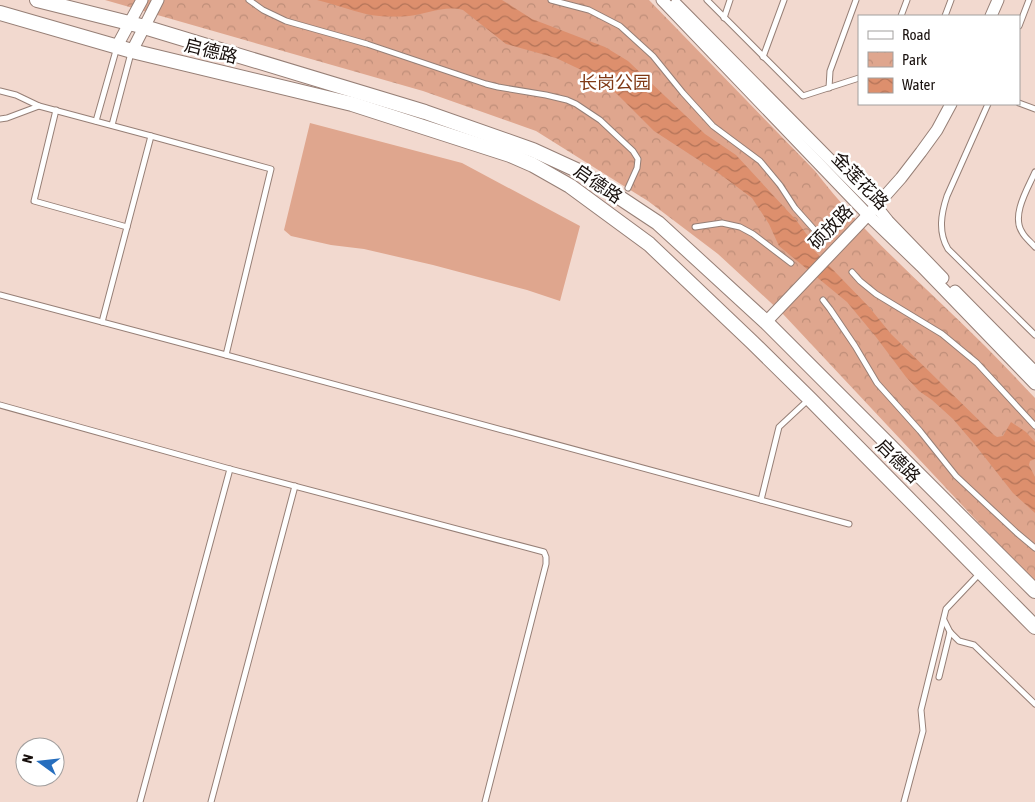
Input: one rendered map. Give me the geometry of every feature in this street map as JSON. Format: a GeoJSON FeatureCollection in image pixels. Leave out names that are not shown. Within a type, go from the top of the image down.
{"type":"FeatureCollection","features":[{"type":"Feature","properties":{"kind":"main road","name":"启德路"},"geometry":{"type":"LineString","coordinates":[[37,0],[144,27],[425,112],[533,150],[582,172],[658,223],[766,322],[1035,591]]}},
{"type":"Feature","properties":{"kind":"main road","name":"启德路"},"geometry":{"type":"LineString","coordinates":[[0,13],[132,51],[352,104],[510,155],[533,165],[570,186],[649,244],[810,399],[1035,627]]}},
{"type":"Feature","properties":{"kind":"street"},"geometry":{"type":"LineString","coordinates":[[117,46],[142,0]]}},
{"type":"Feature","properties":{"kind":"street"},"geometry":{"type":"LineString","coordinates":[[132,51],[158,0]]}},
{"type":"Feature","properties":{"kind":"street","name":"金莲花路"},"geometry":{"type":"LineString","coordinates":[[662,0],[872,210],[888,221],[1030,367],[1035,384]]}},
{"type":"Feature","properties":{"kind":"street","name":"金莲花路"},"geometry":{"type":"LineString","coordinates":[[672,0],[872,210]]}},
{"type":"Feature","properties":{"kind":"street"},"geometry":{"type":"LineString","coordinates":[[991,15],[998,0]]}},
{"type":"Feature","properties":{"kind":"street","name":"硕放路"},"geometry":{"type":"LineString","coordinates":[[766,322],[872,210],[921,152],[951,105]]}},
{"type":"Feature","properties":{"kind":"lane"},"geometry":{"type":"LineString","coordinates":[[249,0],[263,10],[286,21],[367,44],[486,84],[559,98],[576,104],[600,120],[633,151],[638,159],[637,168],[628,188]]}},
{"type":"Feature","properties":{"kind":"lane"},"geometry":{"type":"LineString","coordinates":[[551,0],[589,10],[620,26],[653,56],[713,126],[760,161],[780,185],[795,208],[820,236]]}},
{"type":"Feature","properties":{"kind":"lane"},"geometry":{"type":"LineString","coordinates":[[707,0],[803,96],[858,78]]}},
{"type":"Feature","properties":{"kind":"lane"},"geometry":{"type":"LineString","coordinates":[[724,18],[730,0]]}},
{"type":"Feature","properties":{"kind":"lane"},"geometry":{"type":"LineString","coordinates":[[763,57],[784,0]]}},
{"type":"Feature","properties":{"kind":"lane"},"geometry":{"type":"LineString","coordinates":[[829,88],[830,71],[856,0]]}},
{"type":"Feature","properties":{"kind":"lane"},"geometry":{"type":"LineString","coordinates":[[902,15],[907,0]]}},
{"type":"Feature","properties":{"kind":"lane"},"geometry":{"type":"LineString","coordinates":[[945,15],[951,0]]}},
{"type":"Feature","properties":{"kind":"lane"},"geometry":{"type":"LineString","coordinates":[[1020,23],[1029,0]]}},
{"type":"Feature","properties":{"kind":"lane"},"geometry":{"type":"LineString","coordinates":[[96,121],[117,46]]}},
{"type":"Feature","properties":{"kind":"lane"},"geometry":{"type":"LineString","coordinates":[[112,125],[132,51]]}},
{"type":"Feature","properties":{"kind":"lane"},"geometry":{"type":"LineString","coordinates":[[0,91],[16,95],[39,106],[272,169],[226,355]]}},
{"type":"Feature","properties":{"kind":"lane"},"geometry":{"type":"LineString","coordinates":[[1020,103],[1035,109]]}},
{"type":"Feature","properties":{"kind":"lane"},"geometry":{"type":"LineString","coordinates":[[988,105],[947,196],[941,223],[942,234],[948,249],[1035,335]]}},
{"type":"Feature","properties":{"kind":"lane"},"geometry":{"type":"LineString","coordinates":[[0,119],[39,106]]}},
{"type":"Feature","properties":{"kind":"lane"},"geometry":{"type":"LineString","coordinates":[[56,110],[34,201],[127,227]]}},
{"type":"Feature","properties":{"kind":"lane"},"geometry":{"type":"LineString","coordinates":[[102,322],[151,136]]}},
{"type":"Feature","properties":{"kind":"lane"},"geometry":{"type":"LineString","coordinates":[[1035,172],[1019,211],[1018,221],[1022,233],[1035,247]]}},
{"type":"Feature","properties":{"kind":"lane"},"geometry":{"type":"LineString","coordinates":[[695,226],[722,223],[740,227],[753,234],[791,263]]}},
{"type":"Feature","properties":{"kind":"lane"},"geometry":{"type":"LineString","coordinates":[[852,272],[876,294],[942,334],[977,363],[1035,426]]}},
{"type":"Feature","properties":{"kind":"lane"},"geometry":{"type":"LineString","coordinates":[[0,295],[849,524]]}},
{"type":"Feature","properties":{"kind":"lane"},"geometry":{"type":"LineString","coordinates":[[823,300],[855,346],[877,383],[956,476],[1035,548]]}},
{"type":"Feature","properties":{"kind":"lane"},"geometry":{"type":"LineString","coordinates":[[761,500],[779,427],[810,399]]}},
{"type":"Feature","properties":{"kind":"lane"},"geometry":{"type":"LineString","coordinates":[[0,405],[230,469],[544,552],[546,564],[485,802]]}},
{"type":"Feature","properties":{"kind":"lane"},"geometry":{"type":"LineString","coordinates":[[140,802],[230,469]]}},
{"type":"Feature","properties":{"kind":"lane"},"geometry":{"type":"LineString","coordinates":[[212,802],[295,486]]}},
{"type":"Feature","properties":{"kind":"lane"},"geometry":{"type":"LineString","coordinates":[[904,802],[923,731],[920,710],[946,609],[981,572]]}},
{"type":"Feature","properties":{"kind":"lane"},"geometry":{"type":"LineString","coordinates":[[944,620],[950,632],[959,641],[974,645],[1035,704]]}},
{"type":"Feature","properties":{"kind":"lane"},"geometry":{"type":"LineString","coordinates":[[939,677],[950,632]]}},
{"type":"Feature","properties":{"kind":"green space","name":"长岗公园"},"geometry":{"type":"Polygon","coordinates":[[[105,0],[649,0],[815,171],[875,240],[985,346],[1035,398],[1035,583],[783,314],[718,254],[648,201],[536,131],[423,91],[105,0]]]}},
{"type":"Feature","properties":{"kind":"green space"},"geometry":{"type":"Polygon","coordinates":[[[310,123],[462,163],[580,226],[560,301],[527,290],[433,265],[364,249],[331,245],[291,236],[284,230],[310,123]]]}},
{"type":"Feature","properties":{"kind":"water"},"geometry":{"type":"Polygon","coordinates":[[[317,0],[502,0],[532,19],[605,47],[628,61],[705,134],[736,155],[796,220],[810,239],[810,246],[869,307],[891,334],[994,435],[997,437],[1003,436],[1011,422],[1026,432],[1035,442],[1035,459],[1030,461],[1029,465],[1035,477],[1035,513],[1013,493],[953,419],[919,391],[906,377],[847,302],[779,246],[769,224],[752,198],[717,172],[654,131],[618,95],[594,76],[556,58],[506,44],[463,10],[436,10],[409,16],[393,17],[366,14],[317,0]]]}}]}
